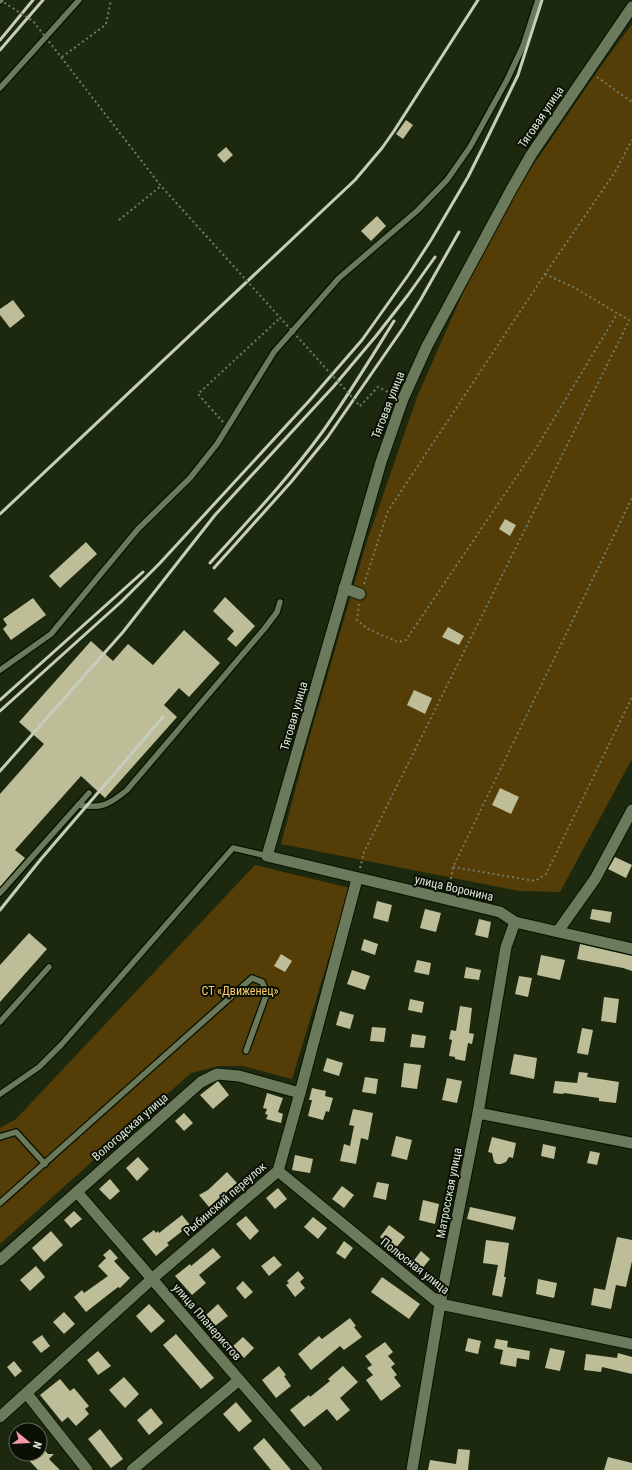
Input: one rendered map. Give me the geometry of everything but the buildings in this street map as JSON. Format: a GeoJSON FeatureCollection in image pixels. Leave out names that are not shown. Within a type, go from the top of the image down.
{"type":"FeatureCollection","features":[{"type":"Feature","properties":{"kind":"street","name":"Тяговая улица"},"geometry":{"type":"LineString","coordinates":[[267,856],[388,438],[403,399],[433,333],[510,190],[531,155],[632,7]]}},
{"type":"Feature","properties":{"kind":"street"},"geometry":{"type":"LineString","coordinates":[[344,588],[360,594]]}},
{"type":"Feature","properties":{"kind":"street"},"geometry":{"type":"LineString","coordinates":[[558,931],[595,879],[632,810]]}},
{"type":"Feature","properties":{"kind":"street","name":"улица Воронина"},"geometry":{"type":"LineString","coordinates":[[267,856],[357,879],[500,912],[515,922],[632,949]]}},
{"type":"Feature","properties":{"kind":"street","name":"Рыбинский переулок"},"geometry":{"type":"LineString","coordinates":[[0,1417],[153,1278],[278,1171],[357,879]]}},
{"type":"Feature","properties":{"kind":"street","name":"Матросская улица"},"geometry":{"type":"LineString","coordinates":[[412,1470],[440,1304],[478,1113],[506,947],[515,922]]}},
{"type":"Feature","properties":{"kind":"street","name":"Вологодская улица"},"geometry":{"type":"LineString","coordinates":[[0,1260],[201,1082],[217,1074],[239,1076],[300,1093]]}},
{"type":"Feature","properties":{"kind":"street"},"geometry":{"type":"LineString","coordinates":[[478,1113],[632,1143]]}},
{"type":"Feature","properties":{"kind":"street","name":"Полюсная улица"},"geometry":{"type":"LineString","coordinates":[[278,1171],[440,1304],[632,1344]]}},
{"type":"Feature","properties":{"kind":"street","name":"улица Планеристов"},"geometry":{"type":"LineString","coordinates":[[77,1192],[153,1278],[317,1470]]}},
{"type":"Feature","properties":{"kind":"street"},"geometry":{"type":"LineString","coordinates":[[132,1470],[239,1380]]}},
{"type":"Feature","properties":{"kind":"street"},"geometry":{"type":"LineString","coordinates":[[27,1394],[87,1470]]}},
{"type":"Feature","properties":{"kind":"lane"},"geometry":{"type":"LineString","coordinates":[[0,88],[79,0]]}},
{"type":"Feature","properties":{"kind":"lane"},"geometry":{"type":"LineString","coordinates":[[0,670],[51,634],[138,529],[190,478],[228,427],[274,352],[339,278],[418,210],[447,180],[470,147],[507,80],[523,46],[538,0]]}},
{"type":"Feature","properties":{"kind":"lane"},"geometry":{"type":"LineString","coordinates":[[78,805],[96,807],[105,806],[126,790],[265,628],[277,612],[280,602]]}},
{"type":"Feature","properties":{"kind":"lane"},"geometry":{"type":"LineString","coordinates":[[0,893],[89,792]]}},
{"type":"Feature","properties":{"kind":"lane"},"geometry":{"type":"LineString","coordinates":[[0,1094],[40,1067],[62,1044],[233,848],[267,856]]}},
{"type":"Feature","properties":{"kind":"lane"},"geometry":{"type":"LineString","coordinates":[[0,1022],[49,968]]}},
{"type":"Feature","properties":{"kind":"lane"},"geometry":{"type":"LineString","coordinates":[[0,1202],[252,978],[262,982],[268,993],[246,1051]]}},
{"type":"Feature","properties":{"kind":"lane"},"geometry":{"type":"LineString","coordinates":[[0,1137],[16,1132],[44,1164]]}},
{"type":"Feature","properties":{"kind":"path"},"geometry":{"type":"LineString","coordinates":[[62,57],[106,24],[112,0]]}},
{"type":"Feature","properties":{"kind":"path"},"geometry":{"type":"LineString","coordinates":[[0,1],[33,21],[161,186],[360,406],[378,387],[403,399]]}},
{"type":"Feature","properties":{"kind":"path"},"geometry":{"type":"LineString","coordinates":[[588,71],[632,102]]}},
{"type":"Feature","properties":{"kind":"path"},"geometry":{"type":"LineString","coordinates":[[617,314],[538,445],[406,640],[398,642],[368,629],[357,620],[360,594],[388,511],[545,274],[615,172],[632,140]]}},
{"type":"Feature","properties":{"kind":"path"},"geometry":{"type":"LineString","coordinates":[[119,220],[161,186]]}},
{"type":"Feature","properties":{"kind":"path"},"geometry":{"type":"LineString","coordinates":[[357,879],[364,852],[630,321],[575,288],[545,274]]}},
{"type":"Feature","properties":{"kind":"path"},"geometry":{"type":"LineString","coordinates":[[228,427],[198,394],[280,318]]}},
{"type":"Feature","properties":{"kind":"path"},"geometry":{"type":"LineString","coordinates":[[447,900],[453,867],[632,498]]}},
{"type":"Feature","properties":{"kind":"path"},"geometry":{"type":"LineString","coordinates":[[453,867],[535,881],[546,874],[632,697]]}},
{"type":"Feature","properties":{"kind":"green space"},"geometry":{"type":"Polygon","coordinates":[[[632,24],[632,759],[560,892],[519,891],[281,844],[306,749],[366,544],[417,397],[465,288],[517,189],[601,66],[632,24]]]}},
{"type":"Feature","properties":{"kind":"green space","name":"СТ «Движенец»"},"geometry":{"type":"Polygon","coordinates":[[[255,865],[350,888],[292,1079],[243,1066],[219,1066],[191,1073],[0,1244],[0,1128],[16,1119],[255,865]]]}},
{"type":"Feature","properties":{"kind":"railway"},"geometry":{"type":"LineString","coordinates":[[0,40],[33,0]]}},
{"type":"Feature","properties":{"kind":"railway"},"geometry":{"type":"LineString","coordinates":[[0,50],[43,0]]}},
{"type":"Feature","properties":{"kind":"railway"},"geometry":{"type":"LineString","coordinates":[[0,514],[355,180],[394,131],[478,0]]}},
{"type":"Feature","properties":{"kind":"railway"},"geometry":{"type":"LineString","coordinates":[[0,711],[121,602],[160,563],[309,401],[362,340],[409,274],[468,177],[518,75],[542,0]]}},
{"type":"Feature","properties":{"kind":"railway"},"geometry":{"type":"LineString","coordinates":[[214,568],[291,482],[327,438],[403,328],[459,232]]}},
{"type":"Feature","properties":{"kind":"railway"},"geometry":{"type":"LineString","coordinates":[[0,771],[123,632],[215,515],[334,386],[376,336],[435,257]]}},
{"type":"Feature","properties":{"kind":"railway"},"geometry":{"type":"LineString","coordinates":[[210,563],[268,498],[323,431],[394,321]]}},
{"type":"Feature","properties":{"kind":"railway"},"geometry":{"type":"LineString","coordinates":[[0,700],[143,572]]}},
{"type":"Feature","properties":{"kind":"railway"},"geometry":{"type":"LineString","coordinates":[[0,910],[41,859],[163,717]]}}]}
